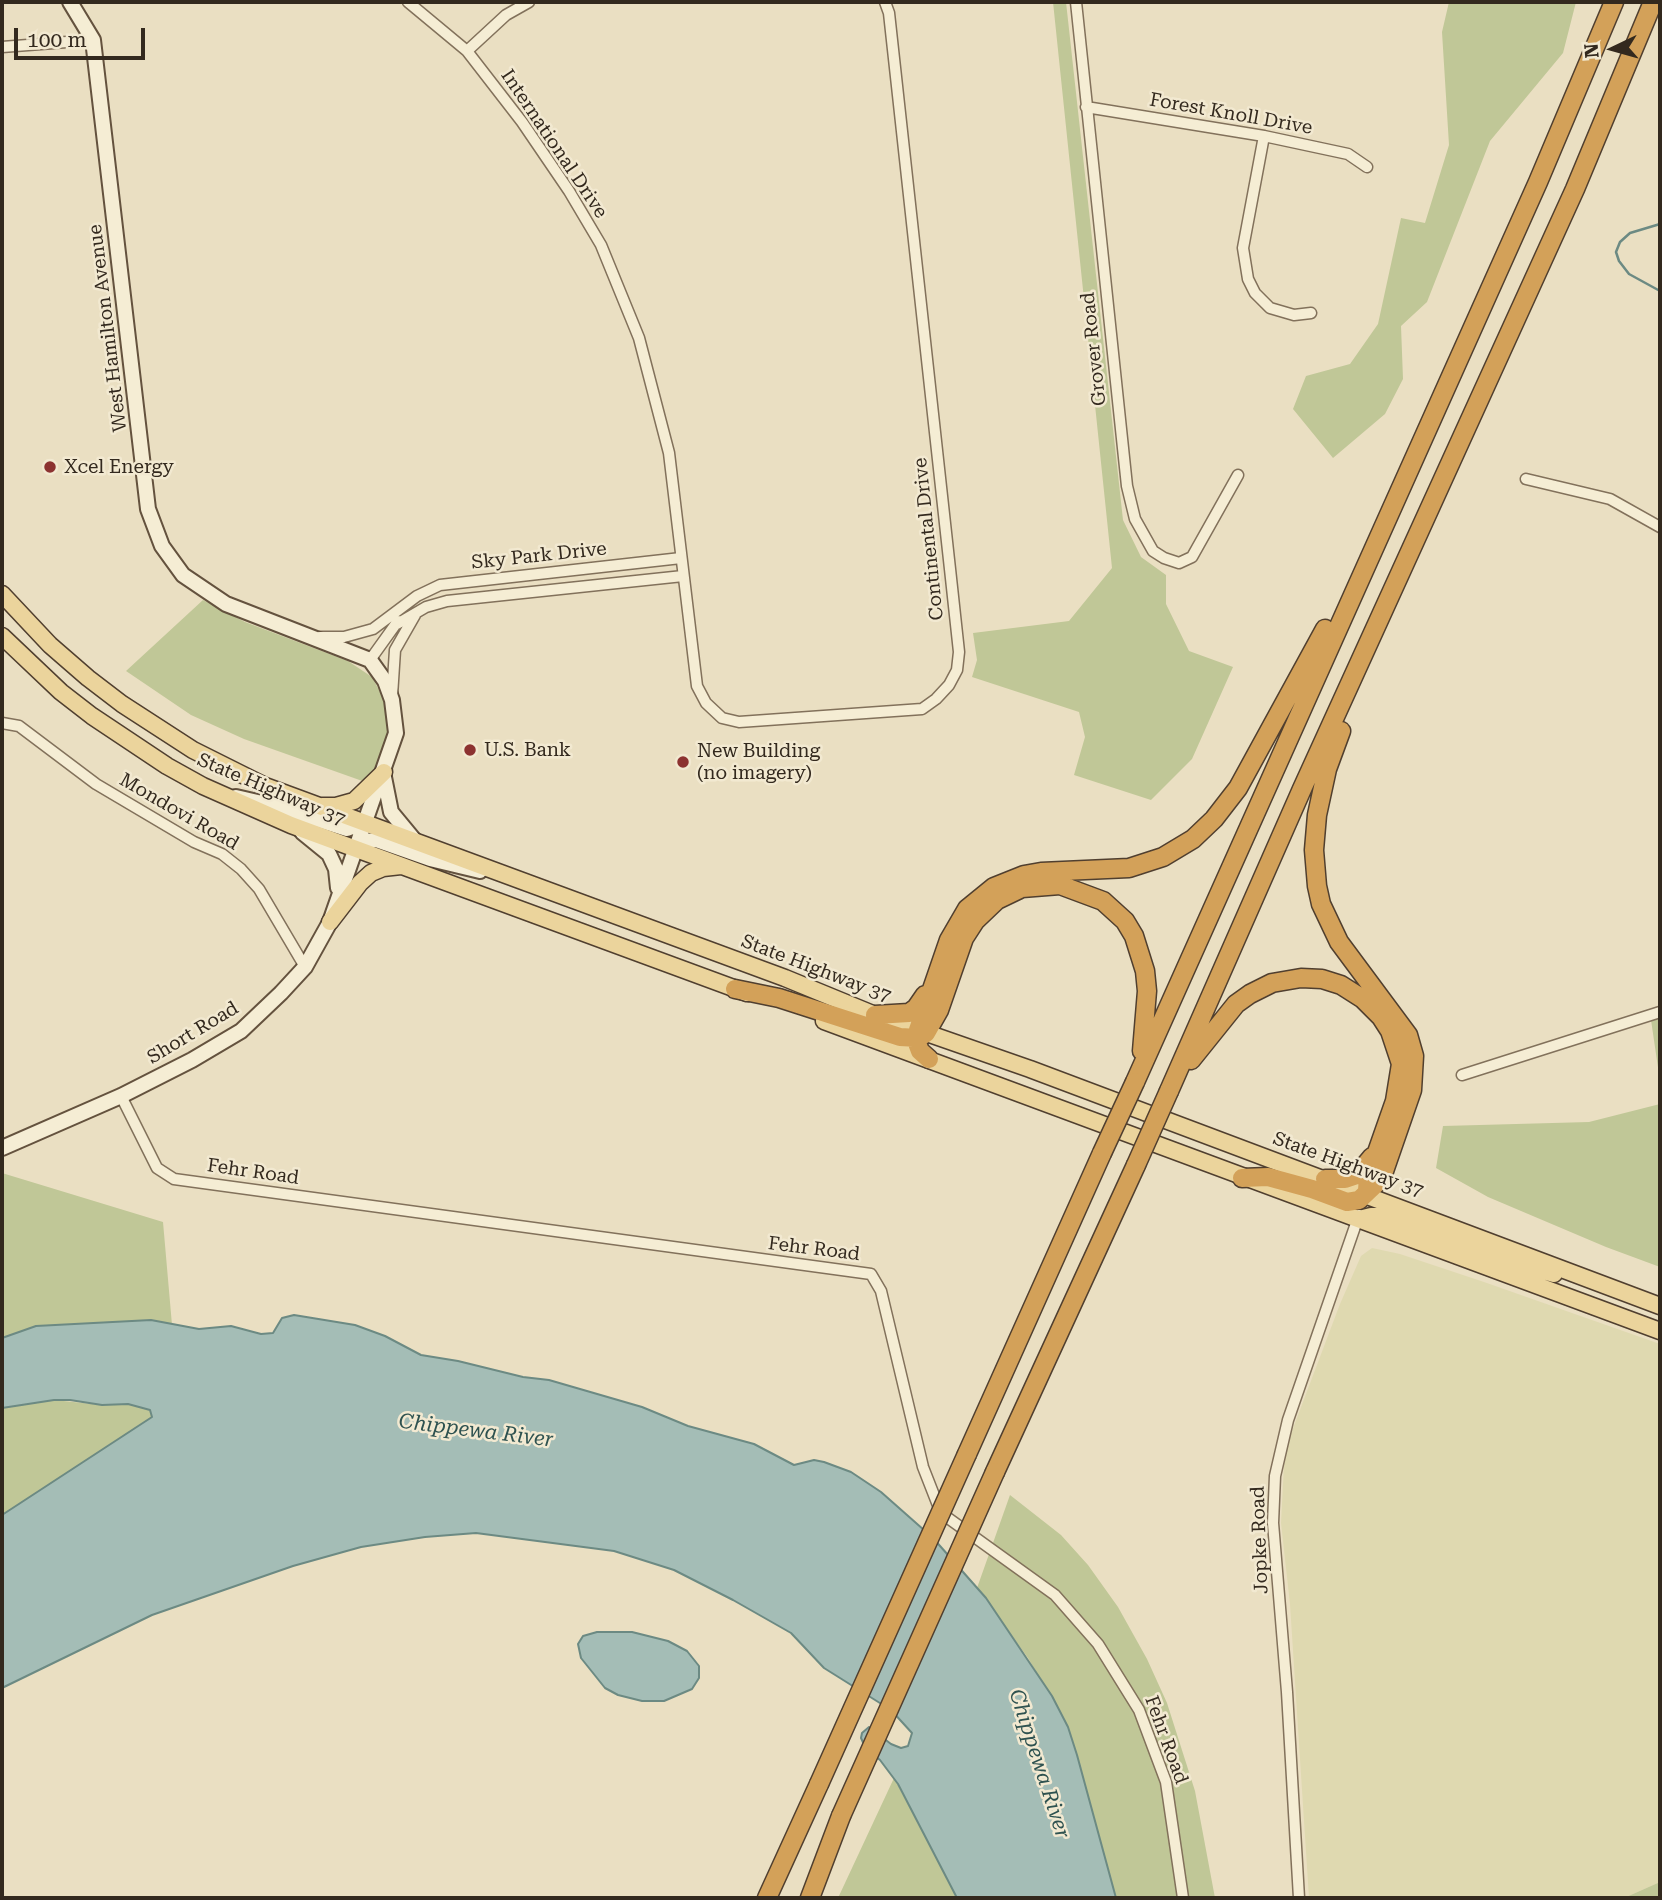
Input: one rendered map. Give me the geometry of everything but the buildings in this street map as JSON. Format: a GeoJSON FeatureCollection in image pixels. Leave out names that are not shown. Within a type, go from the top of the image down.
{"type":"FeatureCollection","features":[{"type":"Feature","properties":{"kind":"highway"},"geometry":{"type":"LineString","coordinates":[[768,1898],[1532,194],[1614,2]]}},
{"type":"Feature","properties":{"kind":"highway"},"geometry":{"type":"LineString","coordinates":[[810,1898],[841,1816],[995,1472],[1576,189],[1653,2]]}},
{"type":"Feature","properties":{"kind":"highway"},"geometry":{"type":"LineString","coordinates":[[1242,1178],[1280,1180],[1349,1202],[1356,1201],[1367,1195],[1379,1181],[1412,1090],[1414,1056],[1403,1027],[1353,962],[1333,931],[1321,904],[1314,850],[1317,815],[1335,744],[1406,577],[1408,559]]}},
{"type":"Feature","properties":{"kind":"highway"},"geometry":{"type":"LineString","coordinates":[[929,1059],[920,1051],[920,1034],[940,964],[952,932],[963,914],[1005,881],[1035,872],[1104,871],[1139,866],[1175,851],[1203,830],[1223,808],[1245,776],[1358,570],[1366,565]]}},
{"type":"Feature","properties":{"kind":"highway"},"geometry":{"type":"LineString","coordinates":[[735,989],[779,998],[902,1038],[920,1034],[939,1010],[964,938],[975,920],[997,900],[1022,888],[1060,885],[1103,901],[1125,921],[1134,936],[1143,962],[1147,991],[1146,1025],[1137,1076]]}},
{"type":"Feature","properties":{"kind":"highway"},"geometry":{"type":"LineString","coordinates":[[875,1015],[909,1013],[916,1008],[923,1000],[940,964]]}},
{"type":"Feature","properties":{"kind":"highway"},"geometry":{"type":"LineString","coordinates":[[1170,1088],[1221,1020],[1250,994],[1286,980],[1322,979],[1341,985],[1363,999],[1381,1017],[1398,1049],[1401,1076],[1368,1178],[1367,1195]]}},
{"type":"Feature","properties":{"kind":"highway"},"geometry":{"type":"LineString","coordinates":[[1325,1179],[1345,1179],[1362,1171],[1386,1128]]}},
{"type":"Feature","properties":{"kind":"main road","name":"State Highway 37"},"geometry":{"type":"LineString","coordinates":[[2,594],[50,645],[88,678],[158,728],[228,769],[265,786],[785,978],[920,1034],[1030,1069],[1660,1306]]}},
{"type":"Feature","properties":{"kind":"main road","name":"State Highway 37"},"geometry":{"type":"LineString","coordinates":[[2,636],[61,692],[92,716],[183,776],[296,826],[1660,1331]]}},
{"type":"Feature","properties":{"kind":"main road"},"geometry":{"type":"LineString","coordinates":[[318,806],[336,806],[354,801],[384,772]]}},
{"type":"Feature","properties":{"kind":"main road"},"geometry":{"type":"LineString","coordinates":[[330,922],[359,883],[371,873],[383,868],[404,866]]}},
{"type":"Feature","properties":{"kind":"main road"},"geometry":{"type":"LineString","coordinates":[[1357,1220],[1383,1216],[1502,1260],[1563,1276],[1601,1282]]}},
{"type":"Feature","properties":{"kind":"street","name":"West Hamilton Avenue"},"geometry":{"type":"LineString","coordinates":[[70,2],[93,40],[148,509],[162,546],[183,575],[226,604],[370,660]]}},
{"type":"Feature","properties":{"kind":"street","name":"International Drive"},"geometry":{"type":"LineString","coordinates":[[408,2],[467,51],[522,122],[569,191],[601,245],[639,338],[669,453],[683,576]]}},
{"type":"Feature","properties":{"kind":"street"},"geometry":{"type":"LineString","coordinates":[[467,51],[506,15],[529,2]]}},
{"type":"Feature","properties":{"kind":"street","name":"Continental Drive"},"geometry":{"type":"LineString","coordinates":[[683,576],[697,686],[706,703],[722,718],[739,722],[922,709],[949,685],[957,670],[959,652],[952,583],[897,78],[886,2]]}},
{"type":"Feature","properties":{"kind":"street","name":"Grover Road"},"geometry":{"type":"LineString","coordinates":[[1076,2],[1127,486],[1135,519],[1153,551],[1179,563],[1192,557],[1238,475]]}},
{"type":"Feature","properties":{"kind":"street"},"geometry":{"type":"LineString","coordinates":[[2,47],[93,40]]}},
{"type":"Feature","properties":{"kind":"street","name":"Forest Knoll Drive"},"geometry":{"type":"LineString","coordinates":[[1086,107],[1264,136],[1348,154],[1367,167]]}},
{"type":"Feature","properties":{"kind":"street"},"geometry":{"type":"LineString","coordinates":[[1264,136],[1243,247],[1248,279],[1255,293],[1270,308],[1294,315],[1311,313]]}},
{"type":"Feature","properties":{"kind":"street"},"geometry":{"type":"LineString","coordinates":[[1526,479],[1611,499],[1660,527]]}},
{"type":"Feature","properties":{"kind":"street","name":"Sky Park Drive"},"geometry":{"type":"LineString","coordinates":[[310,636],[344,637],[363,633],[383,623],[429,589],[451,583],[681,558]]}},
{"type":"Feature","properties":{"kind":"street","name":"Sky Park Drive"},"geometry":{"type":"LineString","coordinates":[[397,624],[426,607],[447,601],[683,576]]}},
{"type":"Feature","properties":{"kind":"street","name":"Sky Park Drive"},"geometry":{"type":"LineString","coordinates":[[370,660],[397,624],[406,605]]}},
{"type":"Feature","properties":{"kind":"street"},"geometry":{"type":"LineString","coordinates":[[355,848],[396,733],[392,700],[395,650],[418,612]]}},
{"type":"Feature","properties":{"kind":"street"},"geometry":{"type":"LineString","coordinates":[[370,660],[385,681],[392,700]]}},
{"type":"Feature","properties":{"kind":"street","name":"Mondovi Road"},"geometry":{"type":"LineString","coordinates":[[2,723],[19,726],[96,784],[194,842],[222,855],[241,869],[259,889],[305,967]]}},
{"type":"Feature","properties":{"kind":"street"},"geometry":{"type":"LineString","coordinates":[[384,772],[385,791],[391,812],[415,841]]}},
{"type":"Feature","properties":{"kind":"street"},"geometry":{"type":"LineString","coordinates":[[225,795],[261,802],[347,829],[363,823]]}},
{"type":"Feature","properties":{"kind":"street"},"geometry":{"type":"LineString","coordinates":[[296,826],[331,857],[336,869],[337,900]]}},
{"type":"Feature","properties":{"kind":"street"},"geometry":{"type":"LineString","coordinates":[[355,848],[367,841],[376,841],[438,862],[512,878]]}},
{"type":"Feature","properties":{"kind":"street","name":"Short Road"},"geometry":{"type":"LineString","coordinates":[[2,1148],[121,1096],[192,1060],[241,1031],[305,967],[330,922],[355,848]]}},
{"type":"Feature","properties":{"kind":"street"},"geometry":{"type":"LineString","coordinates":[[1462,1075],[1660,1012]]}},
{"type":"Feature","properties":{"kind":"street","name":"Fehr Road"},"geometry":{"type":"LineString","coordinates":[[121,1096],[157,1168],[174,1179],[871,1274],[881,1291],[923,1467],[941,1513],[1055,1595],[1098,1644],[1139,1710],[1166,1782],[1183,1898]]}},
{"type":"Feature","properties":{"kind":"street","name":"Jopke Road"},"geometry":{"type":"LineString","coordinates":[[1299,1898],[1287,1692],[1273,1523],[1275,1476],[1288,1420],[1367,1195]]}},
{"type":"Feature","properties":{"kind":"shaded area"},"geometry":{"type":"Polygon","coordinates":[[[1372,1248],[1400,1254],[1484,1282],[1660,1344],[1660,1882],[1624,1898],[1309,1898],[1290,1604],[1281,1523],[1284,1465],[1289,1439],[1340,1304],[1361,1256],[1372,1248]]]}},
{"type":"Feature","properties":{"kind":"green space"},"geometry":{"type":"Polygon","coordinates":[[[1053,2],[1066,2],[1123,520],[1141,557],[1166,575],[1166,604],[1189,651],[1233,667],[1192,759],[1151,800],[1074,775],[1085,737],[1079,712],[972,677],[977,660],[973,633],[1069,621],[1112,568],[1053,2]]]}},
{"type":"Feature","properties":{"kind":"green space"},"geometry":{"type":"Polygon","coordinates":[[[1449,2],[1576,2],[1563,53],[1490,141],[1427,302],[1401,326],[1403,379],[1385,414],[1333,458],[1293,409],[1306,376],[1350,364],[1378,324],[1401,218],[1425,223],[1449,145],[1442,32],[1449,2]]]}},
{"type":"Feature","properties":{"kind":"green space"},"geometry":{"type":"Polygon","coordinates":[[[203,600],[245,622],[348,661],[372,677],[386,703],[388,734],[380,761],[368,783],[244,739],[191,715],[126,671],[203,600]]]}},
{"type":"Feature","properties":{"kind":"green space"},"geometry":{"type":"Polygon","coordinates":[[[1660,1017],[1660,1081],[1651,1020],[1660,1017]]]}},
{"type":"Feature","properties":{"kind":"green space"},"geometry":{"type":"Polygon","coordinates":[[[1660,1104],[1660,1267],[1488,1197],[1436,1168],[1443,1126],[1589,1122],[1660,1104]]]}},
{"type":"Feature","properties":{"kind":"green space"},"geometry":{"type":"Polygon","coordinates":[[[2,1173],[163,1222],[172,1325],[151,1320],[37,1326],[2,1338],[2,1173]]]}},
{"type":"Feature","properties":{"kind":"green space"},"geometry":{"type":"Polygon","coordinates":[[[54,1400],[102,1405],[128,1404],[150,1410],[152,1417],[2,1515],[2,1408],[54,1400]]]}},
{"type":"Feature","properties":{"kind":"green space"},"geometry":{"type":"Polygon","coordinates":[[[1010,1495],[1061,1535],[1088,1565],[1118,1607],[1147,1659],[1167,1703],[1195,1791],[1215,1898],[1116,1898],[1068,1727],[1028,1658],[977,1588],[1010,1495]]]}},
{"type":"Feature","properties":{"kind":"green space"},"geometry":{"type":"Polygon","coordinates":[[[894,1778],[953,1888],[957,1898],[838,1898],[894,1778]]]}},
{"type":"Feature","properties":{"kind":"green space"},"geometry":{"type":"Polygon","coordinates":[[[1660,1882],[1660,1898],[1624,1898],[1660,1882]]]}},
{"type":"Feature","properties":{"kind":"water","name":"Chippewa River"},"geometry":{"type":"Polygon","coordinates":[[[294,1315],[355,1325],[385,1336],[421,1355],[549,1380],[642,1407],[688,1426],[754,1444],[794,1465],[814,1460],[824,1462],[851,1472],[881,1492],[933,1538],[986,1598],[1052,1696],[1068,1727],[1077,1755],[1116,1898],[957,1898],[898,1784],[880,1760],[866,1749],[861,1738],[862,1733],[869,1727],[891,1744],[901,1748],[908,1746],[912,1733],[891,1710],[824,1668],[791,1633],[674,1570],[614,1551],[476,1533],[425,1537],[361,1547],[293,1566],[152,1615],[2,1688],[2,1515],[152,1417],[150,1410],[128,1404],[102,1405],[70,1400],[2,1408],[2,1338],[36,1326],[151,1320],[199,1329],[231,1326],[261,1334],[273,1333],[282,1318],[294,1315]]]}},
{"type":"Feature","properties":{"kind":"water"},"geometry":{"type":"Polygon","coordinates":[[[597,1632],[632,1632],[668,1641],[687,1651],[699,1666],[699,1678],[692,1689],[664,1701],[642,1701],[618,1695],[605,1688],[581,1658],[578,1644],[583,1636],[597,1632]]]}},
{"type":"Feature","properties":{"kind":"waterway"},"geometry":{"type":"LineString","coordinates":[[1660,224],[1630,233],[1620,242],[1616,252],[1629,274],[1660,291]]}},
{"type":"Feature","properties":{"kind":"place","name":"Xcel Energy"},"geometry":{"type":"Point","coordinates":[50,467]}},
{"type":"Feature","properties":{"kind":"place","name":"U.S. Bank"},"geometry":{"type":"Point","coordinates":[470,750]}},
{"type":"Feature","properties":{"kind":"place","name":"New Building (no imagery)"},"geometry":{"type":"Point","coordinates":[683,762]}}]}
